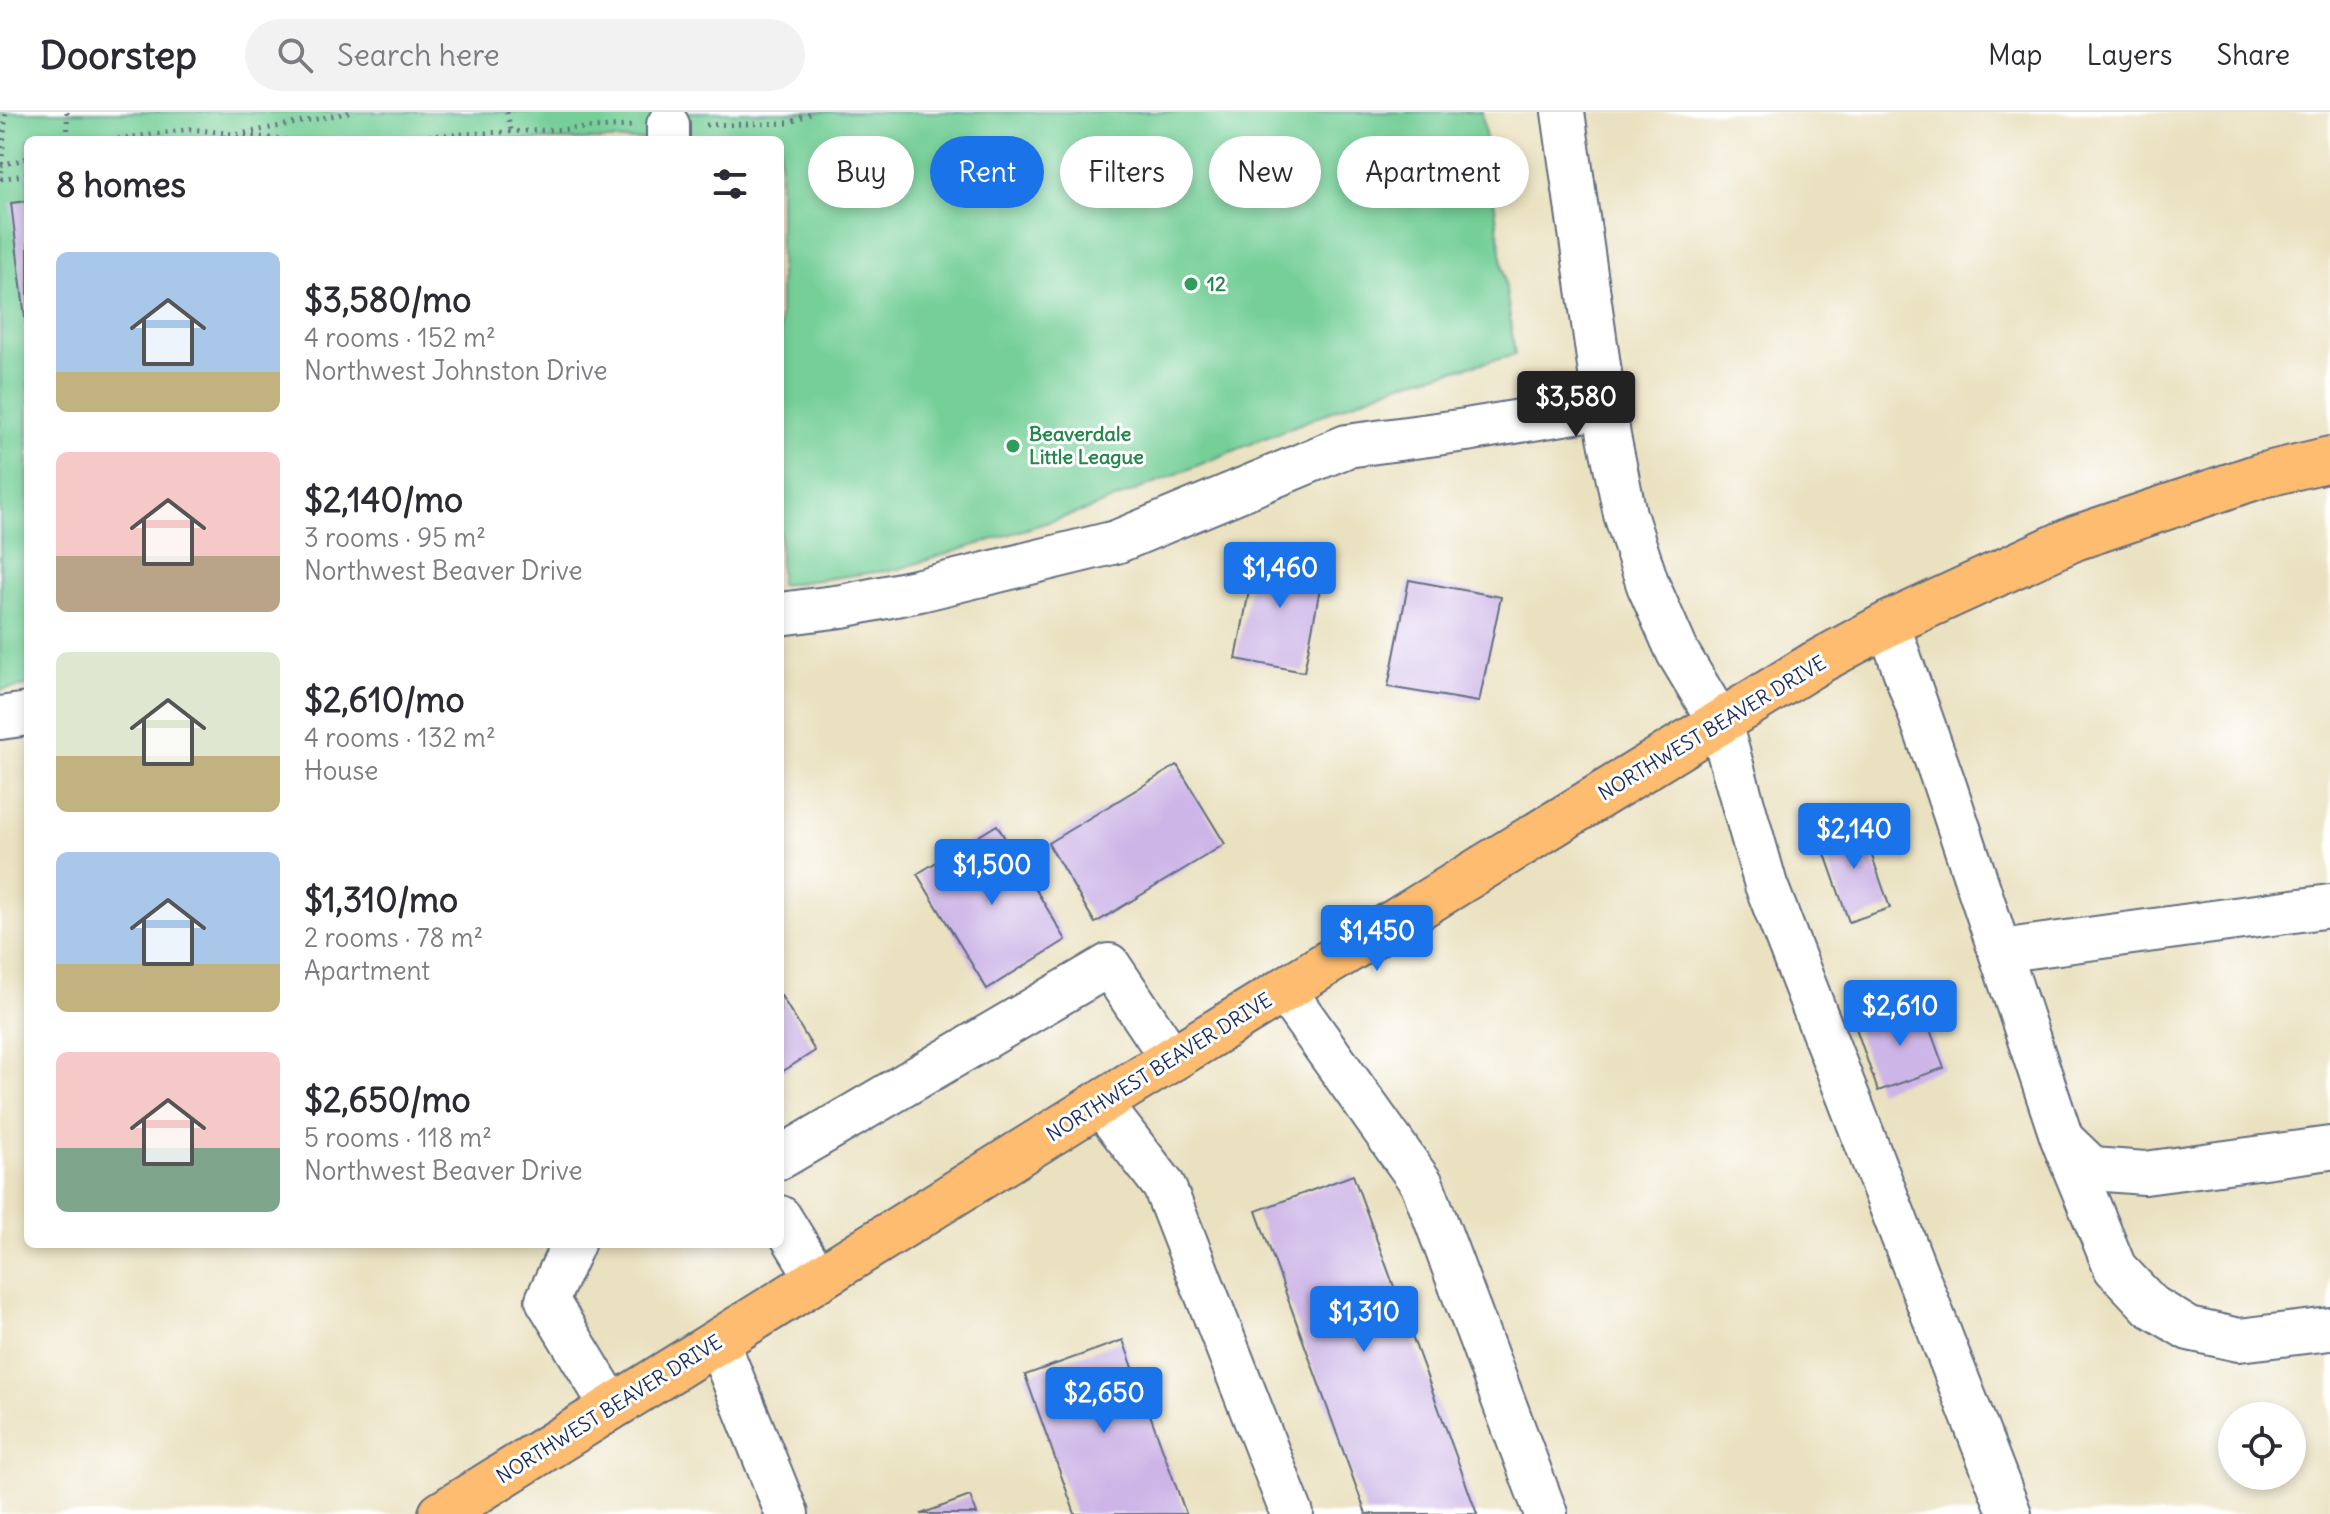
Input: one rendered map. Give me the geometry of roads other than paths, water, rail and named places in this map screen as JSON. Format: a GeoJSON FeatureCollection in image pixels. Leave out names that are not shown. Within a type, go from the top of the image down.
{"type":"FeatureCollection","features":[{"type":"Feature","properties":{"kind":"main road","name":"NORTHWEST BEAVER DRIVE"},"geometry":{"type":"LineString","coordinates":[[441,1514],[1100,1103],[1816,663],[1888,624],[2075,538],[2259,476],[2330,459]]}},
{"type":"Feature","properties":{"kind":"street"},"geometry":{"type":"LineString","coordinates":[[1563,112],[1605,407],[1625,514],[1648,585],[1678,653],[1720,723],[1766,885],[2010,1514]]}},
{"type":"Feature","properties":{"kind":"street"},"geometry":{"type":"LineString","coordinates":[[784,613],[842,606],[920,590],[1116,542],[1347,446],[1605,407]]}},
{"type":"Feature","properties":{"kind":"street"},"geometry":{"type":"LineString","coordinates":[[1888,624],[2062,1139],[2115,1268],[2151,1306],[2189,1329],[2239,1340],[2330,1329]]}},
{"type":"Feature","properties":{"kind":"street"},"geometry":{"type":"LineString","coordinates":[[0,718],[24,715]]}},
{"type":"Feature","properties":{"kind":"street"},"geometry":{"type":"LineString","coordinates":[[2000,951],[2330,906]]}},
{"type":"Feature","properties":{"kind":"street"},"geometry":{"type":"LineString","coordinates":[[784,1156],[1109,965],[1172,1059]]}},
{"type":"Feature","properties":{"kind":"street"},"geometry":{"type":"LineString","coordinates":[[1284,990],[1422,1184],[1546,1514]]}},
{"type":"Feature","properties":{"kind":"street"},"geometry":{"type":"LineString","coordinates":[[1100,1103],[1164,1186],[1292,1514]]}},
{"type":"Feature","properties":{"kind":"street"},"geometry":{"type":"LineString","coordinates":[[2062,1139],[2093,1169],[2145,1173],[2330,1148]]}},
{"type":"Feature","properties":{"kind":"street"},"geometry":{"type":"LineString","coordinates":[[784,1224],[818,1279]]}},
{"type":"Feature","properties":{"kind":"street"},"geometry":{"type":"LineString","coordinates":[[571,1248],[547,1300],[612,1407]]}},
{"type":"Feature","properties":{"kind":"street"},"geometry":{"type":"LineString","coordinates":[[718,1342],[787,1514]]}},
{"type":"Feature","properties":{"kind":"place","name":"12"},"geometry":{"type":"Point","coordinates":[1191,284]}},
{"type":"Feature","properties":{"kind":"place","name":"Beaverdale Little League"},"geometry":{"type":"Point","coordinates":[1013,446]}}]}
